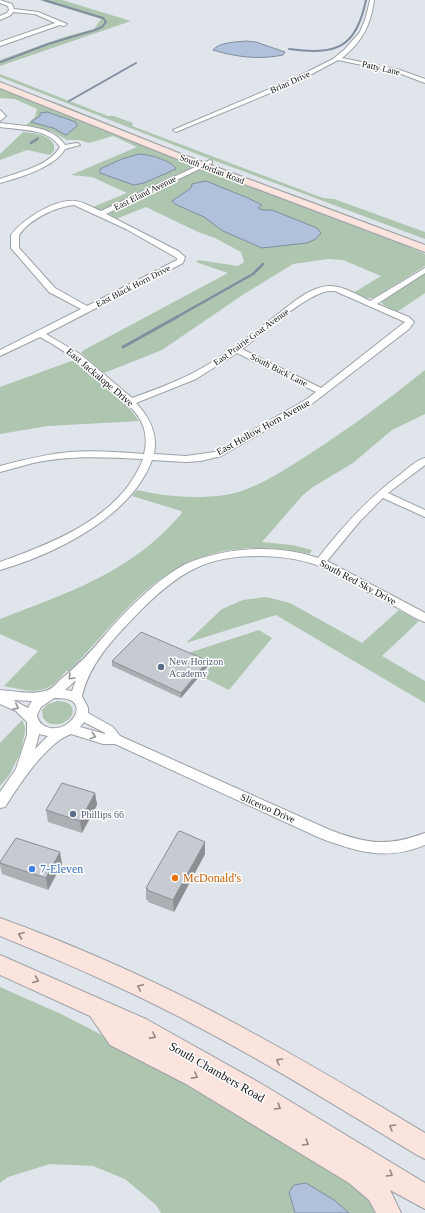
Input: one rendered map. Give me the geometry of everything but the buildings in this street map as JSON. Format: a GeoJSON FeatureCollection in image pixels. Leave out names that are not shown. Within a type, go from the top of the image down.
{"type":"FeatureCollection","features":[{"type":"Feature","properties":{"kind":"main road","name":"South Jordan Road"},"geometry":{"type":"LineString","coordinates":[[0,78],[206,164],[425,241]]}},
{"type":"Feature","properties":{"kind":"main road","name":"South Jordan Road"},"geometry":{"type":"LineString","coordinates":[[0,85],[425,249]]}},
{"type":"Feature","properties":{"kind":"main road"},"geometry":{"type":"LineString","coordinates":[[0,927],[97,967],[194,1014],[292,1068],[425,1147]]}},
{"type":"Feature","properties":{"kind":"main road","name":"South Chambers Road"},"geometry":{"type":"LineString","coordinates":[[0,965],[138,1027],[216,1070],[425,1197]]}},
{"type":"Feature","properties":{"kind":"main road"},"geometry":{"type":"LineString","coordinates":[[96,1007],[118,1037],[207,1083],[358,1174],[378,1191],[389,1213]]}},
{"type":"Feature","properties":{"kind":"street","name":"Brian Drive"},"geometry":{"type":"LineString","coordinates":[[176,130],[300,78],[336,58],[352,46],[364,31],[369,21],[372,0]]}},
{"type":"Feature","properties":{"kind":"street"},"geometry":{"type":"LineString","coordinates":[[0,1],[10,5],[12,10]]}},
{"type":"Feature","properties":{"kind":"street"},"geometry":{"type":"LineString","coordinates":[[0,18],[7,15],[12,10]]}},
{"type":"Feature","properties":{"kind":"street"},"geometry":{"type":"LineString","coordinates":[[0,44],[62,24],[34,12],[12,10]]}},
{"type":"Feature","properties":{"kind":"street","name":"Patty Lane"},"geometry":{"type":"LineString","coordinates":[[336,58],[394,70],[425,81]]}},
{"type":"Feature","properties":{"kind":"street"},"geometry":{"type":"LineString","coordinates":[[0,112],[2,116],[0,119]]}},
{"type":"Feature","properties":{"kind":"street"},"geometry":{"type":"LineString","coordinates":[[0,125],[47,133],[59,140],[63,146]]}},
{"type":"Feature","properties":{"kind":"street"},"geometry":{"type":"LineString","coordinates":[[63,146],[76,145]]}},
{"type":"Feature","properties":{"kind":"street"},"geometry":{"type":"LineString","coordinates":[[0,181],[50,161],[57,155],[63,146]]}},
{"type":"Feature","properties":{"kind":"street","name":"East Eland Avenue"},"geometry":{"type":"LineString","coordinates":[[101,214],[206,164]]}},
{"type":"Feature","properties":{"kind":"street","name":"East Black Horn Drive"},"geometry":{"type":"LineString","coordinates":[[0,353],[40,334],[185,258],[74,201],[62,205],[26,223],[16,232],[14,243],[18,251],[52,290],[87,309]]}},
{"type":"Feature","properties":{"kind":"street"},"geometry":{"type":"LineString","coordinates":[[371,304],[425,270]]}},
{"type":"Feature","properties":{"kind":"street","name":"East Prairie Goat Avenue"},"geometry":{"type":"LineString","coordinates":[[130,402],[192,377],[235,349],[303,299],[327,286],[371,304]]}},
{"type":"Feature","properties":{"kind":"street","name":"East Hollow Horn Avenue"},"geometry":{"type":"LineString","coordinates":[[0,469],[33,460],[70,455],[98,454],[186,459],[201,458],[218,454],[284,417],[323,392],[413,322],[371,304]]}},
{"type":"Feature","properties":{"kind":"street","name":"East Jackalope Drive"},"geometry":{"type":"LineString","coordinates":[[0,566],[56,545],[78,534],[99,520],[123,499],[143,470],[149,457],[151,446],[147,426],[141,414],[130,402],[73,353],[40,334]]}},
{"type":"Feature","properties":{"kind":"street","name":"South Buck Lane"},"geometry":{"type":"LineString","coordinates":[[235,349],[323,392]]}},
{"type":"Feature","properties":{"kind":"street"},"geometry":{"type":"LineString","coordinates":[[321,562],[352,522],[381,493],[425,461]]}},
{"type":"Feature","properties":{"kind":"street"},"geometry":{"type":"LineString","coordinates":[[381,493],[425,514]]}},
{"type":"Feature","properties":{"kind":"street","name":"South Red Sky Drive"},"geometry":{"type":"LineString","coordinates":[[49,695],[89,662],[116,629],[144,601],[170,579],[193,566],[228,555],[259,552],[288,554],[321,562],[423,615]]}},
{"type":"Feature","properties":{"kind":"street","name":"South Red Sky Drive"},"geometry":{"type":"LineString","coordinates":[[76,697],[78,687],[86,673],[89,662]]}},
{"type":"Feature","properties":{"kind":"street"},"geometry":{"type":"LineString","coordinates":[[0,694],[32,697],[62,693],[76,697],[82,706],[82,716],[80,721],[49,742],[21,772],[0,803]]}},
{"type":"Feature","properties":{"kind":"street"},"geometry":{"type":"LineString","coordinates":[[21,772],[33,735],[32,720],[34,705],[49,695]]}},
{"type":"Feature","properties":{"kind":"street"},"geometry":{"type":"LineString","coordinates":[[0,699],[15,706],[42,730],[55,732],[66,730]]}},
{"type":"Feature","properties":{"kind":"street","name":"Sliceroo Drive"},"geometry":{"type":"LineString","coordinates":[[82,716],[109,730],[116,739]]}},
{"type":"Feature","properties":{"kind":"street","name":"Sliceroo Drive"},"geometry":{"type":"LineString","coordinates":[[66,730],[103,739],[116,739],[350,844],[372,848],[397,848],[425,840]]}},
{"type":"Feature","properties":{"kind":"green space"},"geometry":{"type":"Polygon","coordinates":[[[39,0],[62,0],[131,21],[0,66],[0,60],[64,37],[94,29],[101,19],[39,0]]]}},
{"type":"Feature","properties":{"kind":"green space"},"geometry":{"type":"Polygon","coordinates":[[[0,74],[108,116],[114,116],[133,123],[132,126],[323,198],[334,199],[425,232],[425,239],[202,156],[0,77],[0,74]]]}},
{"type":"Feature","properties":{"kind":"green space"},"geometry":{"type":"Polygon","coordinates":[[[0,87],[188,164],[192,168],[106,209],[99,210],[93,207],[127,193],[92,177],[71,175],[137,147],[113,136],[89,143],[79,140],[67,140],[51,131],[25,126],[35,117],[37,109],[15,99],[0,98],[0,87]]]}},
{"type":"Feature","properties":{"kind":"green space"},"geometry":{"type":"Polygon","coordinates":[[[33,95],[60,104],[198,161],[33,95]]]}},
{"type":"Feature","properties":{"kind":"green space"},"geometry":{"type":"Polygon","coordinates":[[[23,132],[48,138],[54,145],[54,151],[50,155],[27,150],[0,160],[0,154],[23,132]]]}},
{"type":"Feature","properties":{"kind":"green space"},"geometry":{"type":"Polygon","coordinates":[[[199,170],[208,170],[375,232],[425,254],[425,266],[374,298],[364,298],[353,293],[381,276],[343,260],[328,259],[293,264],[241,296],[162,350],[104,373],[81,353],[84,350],[228,273],[196,262],[198,260],[238,266],[244,262],[241,252],[215,238],[198,232],[146,207],[116,219],[110,216],[110,212],[199,170]]]}},
{"type":"Feature","properties":{"kind":"green space"},"geometry":{"type":"Polygon","coordinates":[[[265,186],[295,195],[425,244],[425,246],[265,186]]]}},
{"type":"Feature","properties":{"kind":"green space"},"geometry":{"type":"Polygon","coordinates":[[[425,273],[425,293],[397,312],[382,304],[382,300],[425,273]]]}},
{"type":"Feature","properties":{"kind":"green space"},"geometry":{"type":"Polygon","coordinates":[[[74,360],[129,408],[139,421],[48,426],[0,434],[0,387],[74,360]]]}},
{"type":"Feature","properties":{"kind":"green space"},"geometry":{"type":"Polygon","coordinates":[[[425,370],[425,414],[392,430],[353,463],[313,487],[303,495],[262,542],[292,545],[312,550],[310,554],[274,549],[237,549],[219,552],[185,564],[169,573],[141,594],[116,619],[81,659],[52,685],[46,689],[32,691],[4,686],[38,651],[0,634],[0,619],[75,589],[121,565],[142,551],[163,533],[182,513],[181,511],[132,496],[137,490],[170,496],[192,497],[225,495],[243,491],[286,469],[328,442],[425,370]]]}},
{"type":"Feature","properties":{"kind":"green space"},"geometry":{"type":"Polygon","coordinates":[[[266,597],[290,603],[362,643],[399,610],[419,621],[382,656],[425,681],[425,703],[276,615],[186,643],[222,609],[243,600],[266,597]]]}},
{"type":"Feature","properties":{"kind":"green space"},"geometry":{"type":"Polygon","coordinates":[[[259,630],[272,638],[229,690],[203,677],[211,666],[185,654],[259,630]]]}},
{"type":"Feature","properties":{"kind":"green space"},"geometry":{"type":"Polygon","coordinates":[[[57,701],[69,704],[73,712],[72,715],[62,724],[48,723],[43,718],[42,710],[48,704],[57,701]]]}},
{"type":"Feature","properties":{"kind":"green space"},"geometry":{"type":"Polygon","coordinates":[[[22,720],[25,731],[22,749],[10,774],[0,786],[0,743],[22,720]]]}},
{"type":"Feature","properties":{"kind":"green space"},"geometry":{"type":"Polygon","coordinates":[[[0,987],[61,1014],[174,1072],[363,1186],[382,1213],[161,1213],[156,1205],[125,1179],[93,1166],[50,1164],[8,1177],[0,1183],[0,987]]]}},
{"type":"Feature","properties":{"kind":"water"},"geometry":{"type":"Polygon","coordinates":[[[246,41],[256,42],[285,52],[283,55],[274,57],[256,57],[239,56],[213,50],[219,45],[246,41]]]}},
{"type":"Feature","properties":{"kind":"water"},"geometry":{"type":"Polygon","coordinates":[[[47,112],[76,122],[77,126],[66,135],[53,128],[31,122],[40,116],[40,113],[47,112]]]}},
{"type":"Feature","properties":{"kind":"water"},"geometry":{"type":"Polygon","coordinates":[[[139,154],[148,155],[170,163],[176,169],[144,183],[134,185],[100,173],[100,169],[122,159],[139,154]]]}},
{"type":"Feature","properties":{"kind":"water"},"geometry":{"type":"Polygon","coordinates":[[[206,181],[262,205],[258,208],[262,210],[272,210],[317,228],[321,233],[316,239],[307,243],[262,248],[223,231],[204,217],[175,204],[172,201],[191,188],[192,184],[206,181]]]}},
{"type":"Feature","properties":{"kind":"water"},"geometry":{"type":"Polygon","coordinates":[[[306,1183],[334,1200],[349,1213],[295,1213],[289,1192],[294,1185],[306,1183]]]}},
{"type":"Feature","properties":{"kind":"waterway"},"geometry":{"type":"LineString","coordinates":[[1,62],[48,44],[95,30],[102,27],[106,22],[103,18],[44,0]]}},
{"type":"Feature","properties":{"kind":"waterway"},"geometry":{"type":"LineString","coordinates":[[289,49],[319,51],[331,49],[341,45],[350,39],[356,29],[362,16],[366,0]]}},
{"type":"Feature","properties":{"kind":"waterway"},"geometry":{"type":"LineString","coordinates":[[69,101],[136,63]]}},
{"type":"Feature","properties":{"kind":"waterway"},"geometry":{"type":"LineString","coordinates":[[31,143],[37,139]]}},
{"type":"Feature","properties":{"kind":"waterway"},"geometry":{"type":"LineString","coordinates":[[175,318],[253,274],[263,264]]}},
{"type":"Feature","properties":{"kind":"waterway"},"geometry":{"type":"LineString","coordinates":[[123,347],[177,317]]}},
{"type":"Feature","properties":{"kind":"place","name":"New Horizon Academy"},"geometry":{"type":"Point","coordinates":[161,667]}},
{"type":"Feature","properties":{"kind":"place","name":"Phillips 66"},"geometry":{"type":"Point","coordinates":[73,814]}},
{"type":"Feature","properties":{"kind":"place","name":"7-Eleven"},"geometry":{"type":"Point","coordinates":[32,869]}},
{"type":"Feature","properties":{"kind":"place","name":"McDonald's"},"geometry":{"type":"Point","coordinates":[175,878]}}]}
